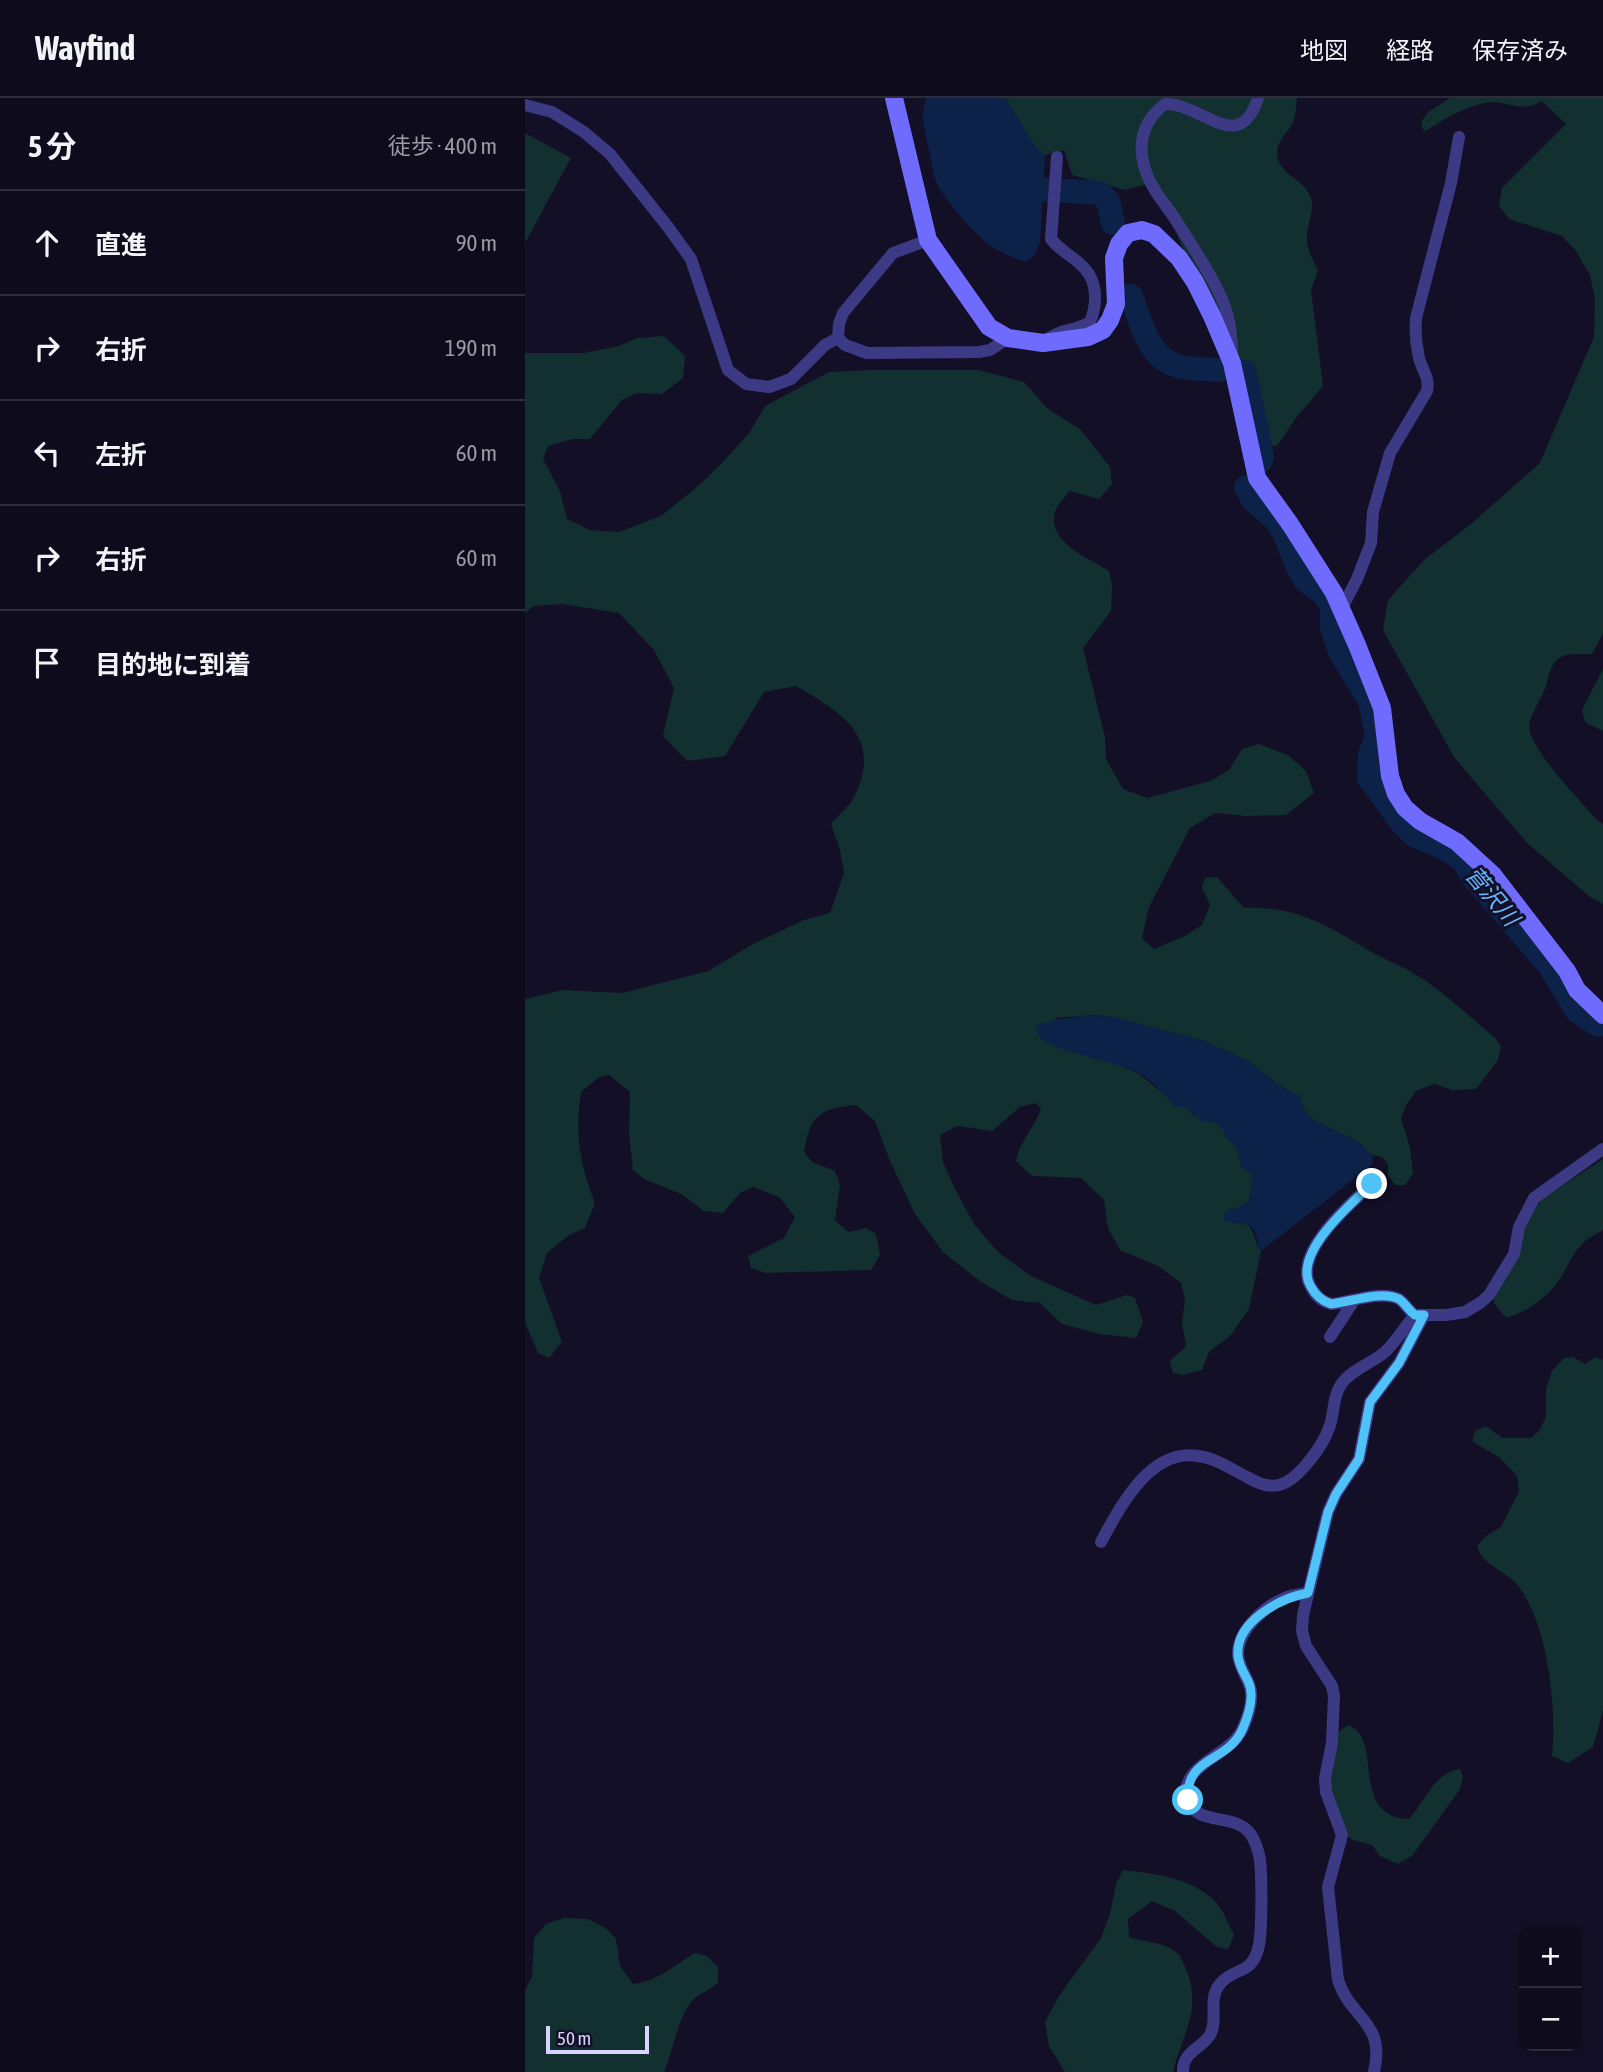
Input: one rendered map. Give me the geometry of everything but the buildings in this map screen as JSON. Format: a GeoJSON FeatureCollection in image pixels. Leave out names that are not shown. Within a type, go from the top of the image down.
{"type":"FeatureCollection","features":[{"type":"Feature","properties":{"kind":"street"},"geometry":{"type":"LineString","coordinates":[[894,98],[928,240],[989,327],[1008,338],[1043,343],[1088,337],[1103,330],[1116,304],[1114,258],[1119,244],[1128,233],[1142,230],[1154,234],[1184,266],[1212,316],[1232,363],[1257,478],[1296,533],[1342,608],[1382,708],[1390,776],[1396,794],[1405,808],[1420,821],[1457,842],[1493,875],[1560,961],[1577,990],[1603,1015]]}},
{"type":"Feature","properties":{"kind":"street"},"geometry":{"type":"LineString","coordinates":[[1232,363],[1232,337],[1222,299],[1146,173],[1142,141],[1145,125],[1153,113],[1165,104],[1185,106],[1219,124],[1229,126],[1240,124],[1247,119],[1258,98]]}},
{"type":"Feature","properties":{"kind":"street"},"geometry":{"type":"LineString","coordinates":[[525,105],[552,112],[584,132],[610,154],[691,259],[728,370],[746,384],[769,387],[791,379],[825,345],[838,338]]}},
{"type":"Feature","properties":{"kind":"street"},"geometry":{"type":"LineString","coordinates":[[1342,608],[1371,543],[1373,512],[1390,453],[1427,391],[1429,382],[1420,360],[1416,318],[1451,183],[1459,137]]}},
{"type":"Feature","properties":{"kind":"street"},"geometry":{"type":"LineString","coordinates":[[1043,343],[1054,333],[1081,328],[1090,322],[1095,300],[1094,286],[1086,269],[1058,248],[1051,239],[1057,157]]}},
{"type":"Feature","properties":{"kind":"street"},"geometry":{"type":"LineString","coordinates":[[928,240],[893,253],[843,313],[838,338],[845,345],[867,353],[979,352],[1008,338]]}},
{"type":"Feature","properties":{"kind":"street"},"geometry":{"type":"LineString","coordinates":[[1372,1184],[1328,1228],[1309,1258],[1306,1274],[1309,1284],[1323,1301],[1331,1304],[1353,1302],[1378,1295],[1391,1296],[1401,1300],[1420,1315],[1446,1315],[1465,1312],[1489,1295],[1514,1254],[1518,1227],[1534,1198],[1603,1150]]}},
{"type":"Feature","properties":{"kind":"street"},"geometry":{"type":"LineString","coordinates":[[1330,1337],[1353,1302]]}},
{"type":"Feature","properties":{"kind":"street"},"geometry":{"type":"LineString","coordinates":[[1101,1542],[1148,1474],[1171,1459],[1190,1455],[1213,1459],[1250,1479],[1270,1486],[1280,1485],[1291,1479],[1316,1453],[1325,1438],[1330,1427],[1335,1395],[1343,1381],[1388,1349],[1420,1315]]}},
{"type":"Feature","properties":{"kind":"street"},"geometry":{"type":"LineString","coordinates":[[1374,2072],[1376,2043],[1372,2030],[1342,1993],[1338,1980],[1328,1887],[1342,1835],[1326,1792],[1325,1778],[1332,1743],[1332,1686],[1314,1661],[1302,1631],[1308,1593],[1328,1512],[1336,1494],[1359,1459],[1370,1402],[1399,1363],[1420,1315]]}},
{"type":"Feature","properties":{"kind":"street"},"geometry":{"type":"LineString","coordinates":[[1183,2072],[1190,2053],[1209,2035],[1213,2022],[1213,1997],[1220,1983],[1246,1970],[1254,1959],[1259,1944],[1260,1858],[1254,1843],[1248,1830],[1233,1822],[1204,1816],[1193,1808],[1188,1800],[1189,1777],[1196,1769],[1231,1746],[1238,1739],[1243,1727],[1252,1692],[1238,1656],[1239,1644],[1245,1631],[1272,1604],[1289,1596],[1308,1593]]}},
{"type":"Feature","properties":{"kind":"green space"},"geometry":{"type":"Polygon","coordinates":[[[1005,98],[1297,98],[1293,121],[1277,152],[1281,166],[1308,191],[1311,198],[1307,241],[1318,271],[1311,290],[1323,386],[1277,446],[1266,446],[1155,182],[1125,190],[1072,175],[1064,150],[1045,155],[1036,148],[1005,98]]]}},
{"type":"Feature","properties":{"kind":"green space"},"geometry":{"type":"Polygon","coordinates":[[[1450,98],[1603,98],[1603,634],[1592,654],[1566,655],[1556,661],[1529,726],[1546,761],[1603,824],[1603,904],[1590,897],[1527,843],[1454,757],[1383,630],[1388,600],[1424,560],[1471,524],[1540,463],[1594,337],[1595,299],[1590,275],[1576,251],[1562,236],[1509,219],[1499,206],[1502,188],[1566,124],[1542,101],[1526,107],[1492,102],[1460,111],[1424,132],[1421,122],[1428,112],[1450,98]]]}},
{"type":"Feature","properties":{"kind":"green space"},"geometry":{"type":"Polygon","coordinates":[[[525,133],[571,158],[525,243],[525,133]]]}},
{"type":"Feature","properties":{"kind":"green space"},"geometry":{"type":"Polygon","coordinates":[[[664,336],[685,356],[683,378],[662,394],[637,393],[622,400],[590,439],[572,439],[548,446],[543,459],[560,491],[567,519],[590,530],[619,532],[661,516],[720,465],[749,433],[765,406],[829,372],[979,370],[1024,382],[1047,408],[1081,430],[1110,467],[1112,484],[1099,499],[1069,491],[1056,509],[1054,520],[1056,530],[1070,547],[1109,571],[1112,584],[1111,611],[1083,648],[1105,737],[1106,759],[1123,789],[1147,798],[1210,781],[1229,770],[1242,749],[1259,744],[1288,755],[1306,771],[1314,793],[1286,815],[1246,816],[1215,813],[1190,828],[1149,907],[1142,938],[1154,949],[1185,936],[1202,925],[1210,905],[1202,887],[1205,878],[1217,877],[1244,908],[1280,910],[1310,919],[1412,972],[1457,1005],[1501,1046],[1498,1060],[1476,1089],[1453,1090],[1434,1084],[1416,1091],[1406,1105],[1401,1119],[1410,1147],[1413,1174],[1405,1185],[1395,1185],[1388,1175],[1388,1164],[1382,1157],[1372,1155],[1360,1143],[1315,1121],[1306,1113],[1299,1097],[1277,1084],[1249,1061],[1201,1040],[1113,1017],[1095,1015],[1055,1018],[1091,1058],[1114,1063],[1138,1073],[1164,1094],[1188,1107],[1193,1115],[1214,1122],[1224,1129],[1225,1136],[1237,1149],[1241,1166],[1253,1175],[1249,1201],[1238,1208],[1227,1210],[1232,1222],[1247,1224],[1261,1251],[1249,1309],[1231,1335],[1209,1352],[1202,1370],[1183,1375],[1173,1373],[1170,1361],[1186,1346],[1182,1324],[1185,1300],[1181,1283],[1158,1266],[1120,1250],[1108,1228],[1104,1200],[1081,1178],[1032,1176],[1016,1161],[1041,1109],[1036,1103],[1020,1107],[992,1131],[957,1126],[940,1135],[943,1162],[974,1224],[998,1252],[1031,1276],[1096,1305],[1127,1295],[1135,1298],[1143,1322],[1136,1338],[1100,1334],[1062,1324],[1040,1303],[1012,1300],[981,1282],[943,1252],[915,1214],[875,1121],[856,1105],[833,1109],[818,1116],[809,1130],[804,1152],[812,1162],[835,1171],[840,1185],[835,1220],[848,1232],[866,1228],[876,1234],[880,1255],[871,1270],[766,1273],[751,1268],[748,1256],[784,1238],[795,1217],[779,1197],[753,1187],[740,1193],[723,1213],[704,1211],[681,1194],[644,1179],[633,1170],[629,1134],[630,1092],[609,1075],[599,1077],[581,1092],[578,1122],[580,1148],[595,1203],[585,1228],[569,1235],[547,1253],[539,1278],[562,1342],[549,1358],[538,1353],[525,1322],[525,999],[562,990],[622,993],[708,971],[753,944],[804,920],[830,913],[844,873],[831,824],[853,799],[862,774],[864,757],[853,728],[828,706],[796,686],[764,692],[725,756],[687,761],[663,736],[674,688],[654,650],[619,613],[562,604],[534,606],[525,613],[525,353],[584,353],[619,346],[637,338],[664,336]]]}},
{"type":"Feature","properties":{"kind":"green space"},"geometry":{"type":"Polygon","coordinates":[[[1603,669],[1603,731],[1585,722],[1582,710],[1603,669]]]}},
{"type":"Feature","properties":{"kind":"green space"},"geometry":{"type":"Polygon","coordinates":[[[1603,1159],[1603,1230],[1579,1247],[1557,1283],[1543,1298],[1506,1318],[1494,1303],[1494,1292],[1526,1219],[1542,1199],[1603,1159]]]}},
{"type":"Feature","properties":{"kind":"green space"},"geometry":{"type":"Polygon","coordinates":[[[1573,1357],[1585,1364],[1596,1357],[1603,1360],[1603,1711],[1593,1747],[1568,1763],[1552,1756],[1551,1692],[1544,1645],[1537,1623],[1519,1587],[1484,1559],[1477,1546],[1486,1536],[1501,1527],[1519,1491],[1517,1476],[1500,1458],[1472,1441],[1475,1431],[1486,1426],[1502,1438],[1531,1438],[1539,1431],[1546,1417],[1546,1388],[1552,1371],[1564,1358],[1573,1357]]]}},
{"type":"Feature","properties":{"kind":"green space"},"geometry":{"type":"Polygon","coordinates":[[[1348,1725],[1359,1733],[1365,1745],[1373,1792],[1379,1805],[1390,1815],[1409,1819],[1443,1776],[1460,1769],[1463,1777],[1460,1789],[1412,1856],[1398,1864],[1380,1856],[1372,1845],[1353,1840],[1343,1833],[1325,1804],[1337,1733],[1348,1725]]]}},
{"type":"Feature","properties":{"kind":"green space"},"geometry":{"type":"Polygon","coordinates":[[[1123,1870],[1175,1879],[1199,1889],[1219,1906],[1234,1935],[1228,1949],[1217,1947],[1175,1911],[1152,1901],[1128,1919],[1129,1937],[1171,1949],[1179,1956],[1187,1971],[1191,1986],[1192,2011],[1173,2072],[1065,2072],[1049,2046],[1045,2022],[1059,1996],[1101,1938],[1110,1914],[1116,1884],[1123,1870]]]}},
{"type":"Feature","properties":{"kind":"green space"},"geometry":{"type":"Polygon","coordinates":[[[564,1918],[588,1919],[607,1929],[616,1939],[620,1966],[633,1984],[659,1976],[695,1953],[707,1956],[718,1967],[718,1982],[695,1998],[687,2008],[664,2072],[525,2072],[525,1990],[532,1977],[534,1938],[546,1924],[564,1918]]]}},
{"type":"Feature","properties":{"kind":"water"},"geometry":{"type":"Polygon","coordinates":[[[926,98],[1005,98],[1036,147],[1045,155],[1040,242],[1034,256],[1026,261],[999,251],[987,243],[966,223],[939,188],[922,116],[926,98]]]}},
{"type":"Feature","properties":{"kind":"water"},"geometry":{"type":"Polygon","coordinates":[[[1085,1015],[1113,1017],[1201,1040],[1249,1061],[1277,1084],[1300,1097],[1306,1113],[1315,1121],[1360,1143],[1372,1155],[1373,1164],[1261,1251],[1251,1227],[1243,1223],[1224,1221],[1227,1210],[1238,1208],[1249,1201],[1253,1175],[1241,1166],[1237,1149],[1225,1136],[1223,1129],[1214,1122],[1202,1122],[1188,1108],[1175,1107],[1154,1084],[1139,1073],[1058,1047],[1040,1037],[1035,1027],[1053,1020],[1085,1015]]]}},
{"type":"Feature","properties":{"kind":"waterway","name":"菅沢川"},"geometry":{"type":"LineString","coordinates":[[1013,182],[1020,188],[1100,193],[1108,201],[1113,223]]}},
{"type":"Feature","properties":{"kind":"waterway","name":"菅沢川"},"geometry":{"type":"LineString","coordinates":[[1131,296],[1146,336],[1166,361],[1186,368],[1220,370]]}},
{"type":"Feature","properties":{"kind":"waterway","name":"菅沢川"},"geometry":{"type":"LineString","coordinates":[[1240,372],[1245,372],[1262,456],[1260,462]]}},
{"type":"Feature","properties":{"kind":"waterway","name":"菅沢川"},"geometry":{"type":"LineString","coordinates":[[1246,487],[1253,500],[1277,521],[1299,570],[1306,581],[1326,596],[1332,609],[1332,627],[1340,652],[1370,701],[1377,736],[1370,755],[1369,778],[1401,822],[1414,835],[1463,860],[1473,877],[1549,965],[1577,1011],[1598,1025]]}},
{"type":"Feature","properties":{"kind":"route"},"geometry":{"type":"LineString","coordinates":[[1188,1800],[1189,1777],[1238,1739],[1248,1716],[1252,1692],[1240,1667],[1238,1656],[1239,1644],[1245,1631],[1272,1604],[1289,1596],[1308,1593],[1328,1512],[1336,1494],[1359,1459],[1370,1402],[1377,1389],[1399,1363],[1424,1315],[1415,1315],[1401,1300],[1391,1296],[1378,1295],[1353,1302],[1331,1304],[1317,1296],[1309,1284],[1306,1274],[1309,1258],[1328,1228],[1372,1184]]}}]}
